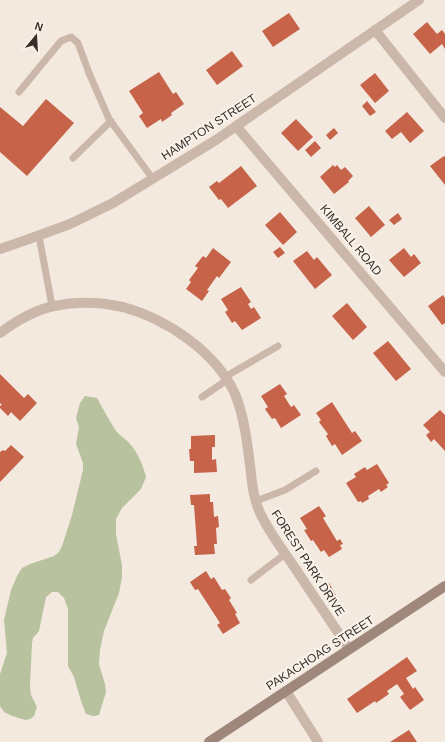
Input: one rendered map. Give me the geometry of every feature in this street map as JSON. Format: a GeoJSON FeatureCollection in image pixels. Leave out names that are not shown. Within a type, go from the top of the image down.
{"type":"FeatureCollection","features":[{"type":"Feature","properties":{"kind":"street","name":"HAMPTON STREET"},"geometry":{"type":"LineString","coordinates":[[0,249],[70,224],[113,203],[216,140],[419,0]]}},
{"type":"Feature","properties":{"kind":"street"},"geometry":{"type":"LineString","coordinates":[[375,30],[445,118]]}},
{"type":"Feature","properties":{"kind":"street","name":"KIMBALL ROAD"},"geometry":{"type":"LineString","coordinates":[[236,126],[445,372]]}},
{"type":"Feature","properties":{"kind":"street","name":"FOREST PARK DRIVE"},"geometry":{"type":"LineString","coordinates":[[0,333],[11,325],[38,311],[52,306],[98,303],[123,307],[149,316],[162,322],[202,350],[214,362],[226,379],[240,408],[246,439],[252,487],[261,515],[285,554],[349,649]]}},
{"type":"Feature","properties":{"kind":"street","name":"PAKACHOAG STREET"},"geometry":{"type":"LineString","coordinates":[[209,742],[445,586]]}},
{"type":"Feature","properties":{"kind":"street"},"geometry":{"type":"LineString","coordinates":[[286,691],[318,742]]}},
{"type":"Feature","properties":{"kind":"lane"},"geometry":{"type":"LineString","coordinates":[[18,92],[61,41],[71,37],[78,43],[89,73],[111,120],[153,179]]}},
{"type":"Feature","properties":{"kind":"lane"},"geometry":{"type":"LineString","coordinates":[[73,158],[111,120]]}},
{"type":"Feature","properties":{"kind":"lane"},"geometry":{"type":"LineString","coordinates":[[39,236],[52,306]]}},
{"type":"Feature","properties":{"kind":"lane"},"geometry":{"type":"LineString","coordinates":[[202,397],[226,379],[278,346]]}},
{"type":"Feature","properties":{"kind":"lane"},"geometry":{"type":"LineString","coordinates":[[256,501],[285,490],[316,471]]}},
{"type":"Feature","properties":{"kind":"lane"},"geometry":{"type":"LineString","coordinates":[[251,580],[285,554]]}},
{"type":"Feature","properties":{"kind":"green space"},"geometry":{"type":"Polygon","coordinates":[[[85,396],[97,398],[116,431],[135,451],[142,464],[146,477],[141,489],[122,508],[116,519],[116,534],[122,565],[122,577],[119,593],[104,631],[100,650],[99,664],[106,692],[99,715],[93,716],[86,714],[82,704],[74,677],[68,666],[68,609],[64,598],[58,592],[52,592],[46,597],[39,631],[33,638],[30,686],[31,695],[37,707],[34,716],[25,720],[4,712],[0,706],[0,674],[7,653],[4,620],[11,590],[22,568],[54,556],[59,552],[62,546],[72,515],[83,470],[83,463],[76,444],[79,427],[76,418],[80,403],[85,396]]]}},
{"type":"Feature","properties":{"kind":"building"},"geometry":{"type":"Polygon","coordinates":[[[289,13],[300,29],[273,47],[262,31],[289,13]]]}},
{"type":"Feature","properties":{"kind":"building"},"geometry":{"type":"Polygon","coordinates":[[[427,22],[437,34],[442,30],[445,34],[445,49],[442,44],[430,54],[413,34],[427,22]]]}},
{"type":"Feature","properties":{"kind":"building"},"geometry":{"type":"Polygon","coordinates":[[[232,51],[243,66],[217,85],[206,70],[232,51]]]}},
{"type":"Feature","properties":{"kind":"building"},"geometry":{"type":"Polygon","coordinates":[[[159,72],[173,94],[176,92],[184,104],[171,113],[172,115],[162,122],[161,119],[147,128],[139,116],[143,113],[129,91],[159,72]]]}},
{"type":"Feature","properties":{"kind":"building"},"geometry":{"type":"Polygon","coordinates":[[[375,73],[389,91],[375,103],[360,85],[375,73]]]}},
{"type":"Feature","properties":{"kind":"building"},"geometry":{"type":"Polygon","coordinates":[[[46,99],[74,123],[27,176],[0,152],[0,107],[23,126],[46,99]]]}},
{"type":"Feature","properties":{"kind":"building"},"geometry":{"type":"Polygon","coordinates":[[[367,101],[376,112],[370,116],[362,106],[367,101]]]}},
{"type":"Feature","properties":{"kind":"building"},"geometry":{"type":"Polygon","coordinates":[[[407,112],[424,131],[410,143],[401,132],[392,139],[385,131],[407,112]]]}},
{"type":"Feature","properties":{"kind":"building"},"geometry":{"type":"Polygon","coordinates":[[[296,119],[313,137],[298,151],[281,133],[296,119]]]}},
{"type":"Feature","properties":{"kind":"building"},"geometry":{"type":"Polygon","coordinates":[[[334,128],[338,133],[330,140],[326,135],[334,128]]]}},
{"type":"Feature","properties":{"kind":"building"},"geometry":{"type":"Polygon","coordinates":[[[315,141],[321,148],[311,157],[305,150],[315,141]]]}},
{"type":"Feature","properties":{"kind":"building"},"geometry":{"type":"Polygon","coordinates":[[[444,156],[445,157],[445,185],[430,166],[444,156]]]}},
{"type":"Feature","properties":{"kind":"building"},"geometry":{"type":"Polygon","coordinates":[[[333,165],[335,167],[337,165],[341,170],[345,167],[353,176],[348,181],[349,182],[334,194],[320,177],[333,165]]]}},
{"type":"Feature","properties":{"kind":"building"},"geometry":{"type":"Polygon","coordinates":[[[241,166],[257,186],[228,208],[221,199],[219,200],[209,187],[217,181],[219,183],[241,166]]]}},
{"type":"Feature","properties":{"kind":"building"},"geometry":{"type":"Polygon","coordinates":[[[369,206],[385,225],[371,237],[355,218],[369,206]]]}},
{"type":"Feature","properties":{"kind":"building"},"geometry":{"type":"Polygon","coordinates":[[[280,212],[297,232],[283,245],[265,225],[280,212]]]}},
{"type":"Feature","properties":{"kind":"building"},"geometry":{"type":"Polygon","coordinates":[[[398,213],[402,219],[394,225],[389,220],[398,213]]]}},
{"type":"Feature","properties":{"kind":"building"},"geometry":{"type":"Polygon","coordinates":[[[280,247],[285,253],[278,258],[273,252],[280,247]]]}},
{"type":"Feature","properties":{"kind":"building"},"geometry":{"type":"Polygon","coordinates":[[[213,248],[231,262],[219,278],[217,276],[207,290],[209,291],[202,301],[186,289],[191,282],[189,280],[198,268],[195,266],[203,256],[206,258],[213,248]]]}},
{"type":"Feature","properties":{"kind":"building"},"geometry":{"type":"Polygon","coordinates":[[[404,248],[411,257],[414,254],[421,263],[404,277],[389,260],[404,248]]]}},
{"type":"Feature","properties":{"kind":"building"},"geometry":{"type":"Polygon","coordinates":[[[307,251],[314,260],[317,257],[332,275],[315,289],[293,261],[307,251]]]}},
{"type":"Feature","properties":{"kind":"building"},"geometry":{"type":"Polygon","coordinates":[[[241,287],[251,302],[248,304],[251,309],[254,307],[261,318],[242,330],[235,321],[232,323],[225,312],[228,310],[221,299],[241,287]]]}},
{"type":"Feature","properties":{"kind":"building"},"geometry":{"type":"Polygon","coordinates":[[[443,295],[445,298],[445,323],[442,325],[428,306],[443,295]]]}},
{"type":"Feature","properties":{"kind":"building"},"geometry":{"type":"Polygon","coordinates":[[[347,303],[367,327],[353,340],[332,316],[347,303]]]}},
{"type":"Feature","properties":{"kind":"building"},"geometry":{"type":"Polygon","coordinates":[[[388,341],[411,369],[396,381],[373,353],[388,341]]]}},
{"type":"Feature","properties":{"kind":"building"},"geometry":{"type":"Polygon","coordinates":[[[0,374],[24,398],[28,394],[37,403],[20,421],[11,412],[8,416],[0,408],[2,405],[0,403],[0,374]]]}},
{"type":"Feature","properties":{"kind":"building"},"geometry":{"type":"Polygon","coordinates":[[[280,384],[287,394],[284,396],[291,407],[294,405],[301,415],[281,428],[275,418],[272,419],[265,409],[268,407],[261,396],[280,384]]]}},
{"type":"Feature","properties":{"kind":"building"},"geometry":{"type":"Polygon","coordinates":[[[332,402],[352,433],[355,431],[362,441],[342,455],[335,444],[332,446],[326,436],[328,434],[319,422],[321,420],[316,413],[332,402]]]}},
{"type":"Feature","properties":{"kind":"building"},"geometry":{"type":"Polygon","coordinates":[[[440,410],[445,415],[445,451],[434,439],[431,442],[426,435],[430,432],[423,425],[440,410]]]}},
{"type":"Feature","properties":{"kind":"building"},"geometry":{"type":"Polygon","coordinates":[[[215,435],[215,447],[212,447],[212,460],[216,459],[217,472],[194,473],[194,461],[190,461],[189,449],[191,449],[191,436],[215,435]]]}},
{"type":"Feature","properties":{"kind":"building"},"geometry":{"type":"Polygon","coordinates":[[[11,445],[24,457],[0,482],[0,452],[3,450],[5,451],[11,445]]]}},
{"type":"Feature","properties":{"kind":"building"},"geometry":{"type":"Polygon","coordinates":[[[377,464],[389,483],[386,485],[388,487],[381,492],[379,489],[368,496],[369,499],[362,503],[361,501],[358,502],[346,483],[356,477],[354,474],[365,467],[367,470],[377,464]]]}},
{"type":"Feature","properties":{"kind":"building"},"geometry":{"type":"Polygon","coordinates":[[[210,494],[210,502],[213,502],[214,517],[218,516],[219,527],[216,528],[217,544],[214,544],[215,554],[195,555],[194,546],[197,546],[194,505],[191,505],[190,495],[210,494]]]}},
{"type":"Feature","properties":{"kind":"building"},"geometry":{"type":"Polygon","coordinates":[[[319,506],[326,516],[323,518],[337,541],[340,539],[343,544],[340,545],[342,549],[329,557],[324,550],[321,552],[313,540],[311,541],[304,530],[307,529],[300,518],[319,506]]]}},
{"type":"Feature","properties":{"kind":"building"},"geometry":{"type":"Polygon","coordinates":[[[206,571],[211,579],[214,577],[222,590],[225,589],[231,598],[229,600],[237,613],[235,614],[240,623],[223,634],[217,625],[220,623],[198,589],[195,590],[190,582],[206,571]]]}},
{"type":"Feature","properties":{"kind":"building"},"geometry":{"type":"Polygon","coordinates":[[[329,583],[336,595],[331,598],[324,586],[329,583]]]}},
{"type":"Feature","properties":{"kind":"building"},"geometry":{"type":"Polygon","coordinates":[[[407,657],[417,671],[406,678],[413,689],[415,687],[424,700],[410,710],[400,697],[404,694],[397,684],[387,691],[389,694],[357,713],[347,699],[407,657]]]}},
{"type":"Feature","properties":{"kind":"building"},"geometry":{"type":"Polygon","coordinates":[[[409,730],[417,742],[390,742],[409,730]]]}}]}
